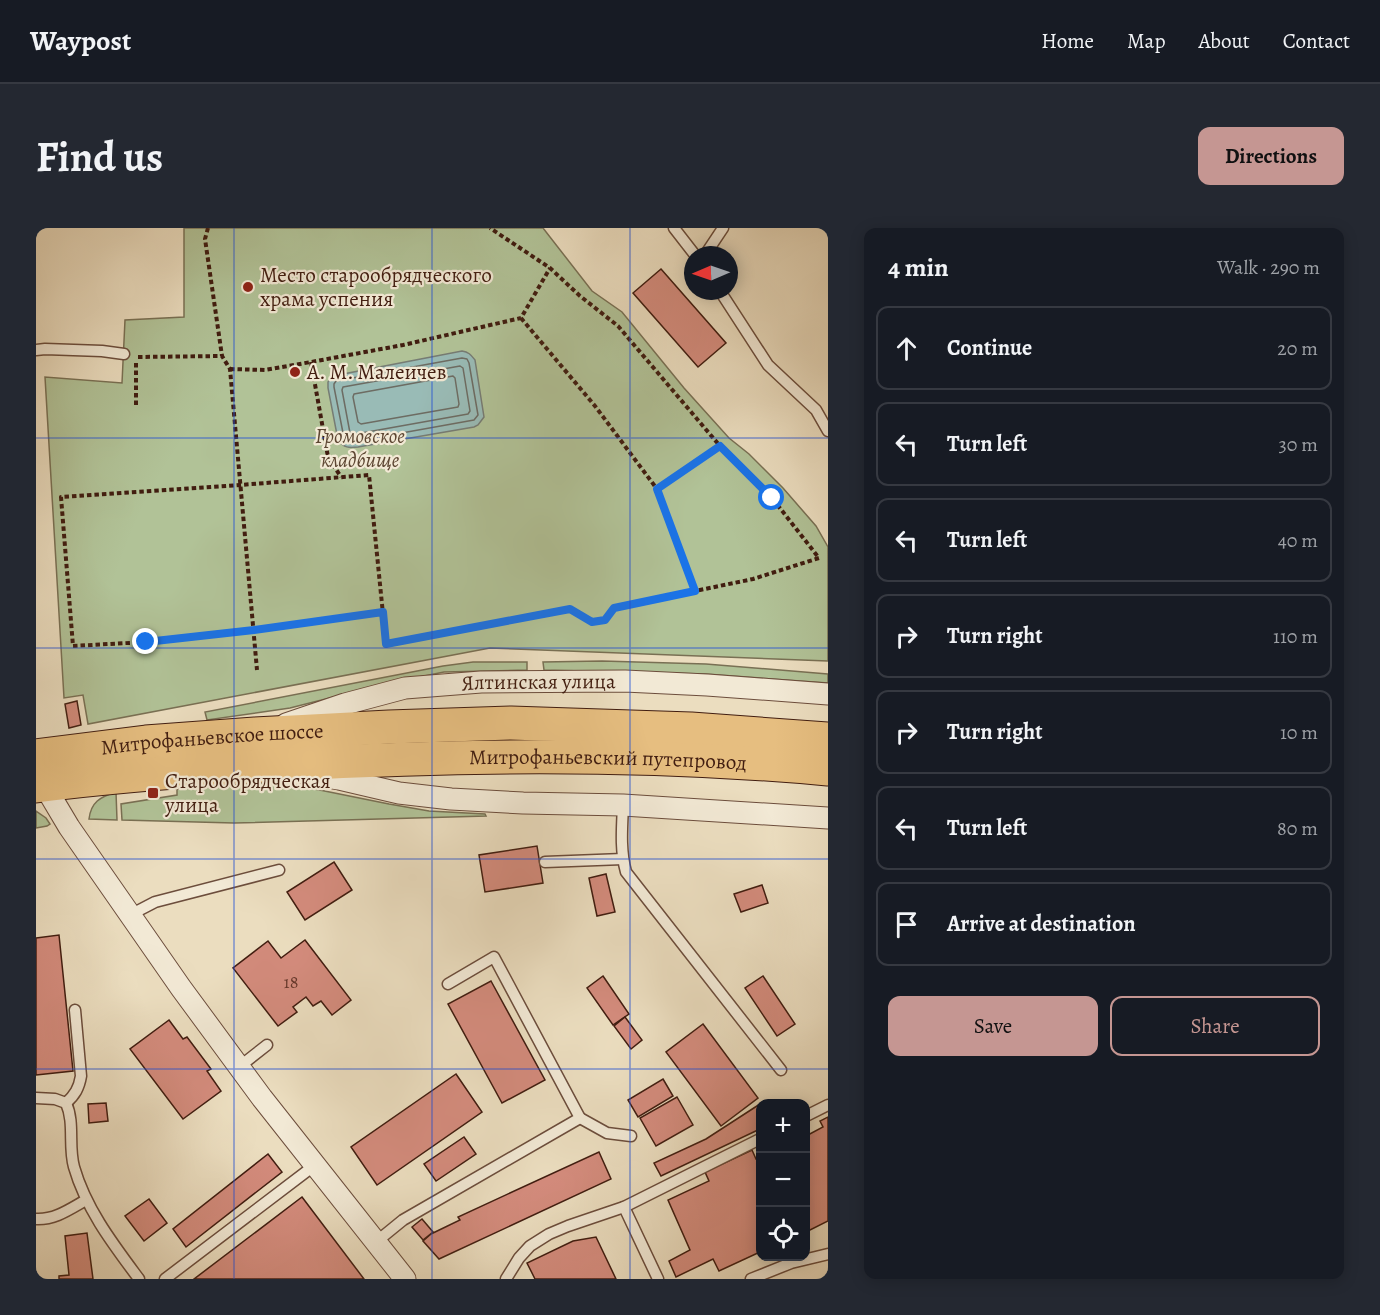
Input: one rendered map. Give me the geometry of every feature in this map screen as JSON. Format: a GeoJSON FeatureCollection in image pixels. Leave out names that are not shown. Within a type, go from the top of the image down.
{"type":"FeatureCollection","features":[{"type":"Feature","properties":{"kind":"main road","name":"Митрофаньевский путепровод"},"geometry":{"type":"LineString","coordinates":[[389,743],[511,723],[692,729],[828,739]]}},
{"type":"Feature","properties":{"kind":"main road","name":"Митрофаньевское шоссе"},"geometry":{"type":"LineString","coordinates":[[39,776],[146,742],[255,734],[389,743]]}},
{"type":"Feature","properties":{"kind":"main road","name":"Митрофаньевское шоссе"},"geometry":{"type":"LineString","coordinates":[[39,776],[151,774],[261,766],[389,743]]}},
{"type":"Feature","properties":{"kind":"main road","name":"Митрофаньевский путепровод"},"geometry":{"type":"LineString","coordinates":[[389,743],[519,757],[724,761],[828,769]]}},
{"type":"Feature","properties":{"kind":"street","name":"Ялтинская улица"},"geometry":{"type":"LineString","coordinates":[[255,734],[345,704],[405,688],[481,682],[626,681],[828,694]]}},
{"type":"Feature","properties":{"kind":"street"},"geometry":{"type":"LineString","coordinates":[[261,766],[339,779],[399,793],[451,800],[623,805],[828,818]]}},
{"type":"Feature","properties":{"kind":"street"},"geometry":{"type":"LineString","coordinates":[[39,776],[69,827],[239,1067],[405,1279]]}},
{"type":"Feature","properties":{"kind":"lane"},"geometry":{"type":"LineString","coordinates":[[674,228],[688,246]]}},
{"type":"Feature","properties":{"kind":"lane"},"geometry":{"type":"LineString","coordinates":[[711,246],[723,228]]}},
{"type":"Feature","properties":{"kind":"lane"},"geometry":{"type":"LineString","coordinates":[[726,300],[768,365],[816,410],[828,431]]}},
{"type":"Feature","properties":{"kind":"lane"},"geometry":{"type":"LineString","coordinates":[[36,350],[102,351],[124,354]]}},
{"type":"Feature","properties":{"kind":"lane"},"geometry":{"type":"LineString","coordinates":[[623,805],[623,859],[626,872],[782,1070]]}},
{"type":"Feature","properties":{"kind":"lane"},"geometry":{"type":"LineString","coordinates":[[545,862],[623,859]]}},
{"type":"Feature","properties":{"kind":"lane"},"geometry":{"type":"LineString","coordinates":[[130,915],[155,902],[279,870]]}},
{"type":"Feature","properties":{"kind":"lane"},"geometry":{"type":"LineString","coordinates":[[448,984],[494,957],[580,1118],[607,1133],[631,1136]]}},
{"type":"Feature","properties":{"kind":"lane"},"geometry":{"type":"LineString","coordinates":[[66,1103],[74,1096],[81,1076],[75,1010]]}},
{"type":"Feature","properties":{"kind":"lane"},"geometry":{"type":"LineString","coordinates":[[239,1067],[267,1045]]}},
{"type":"Feature","properties":{"kind":"lane"},"geometry":{"type":"LineString","coordinates":[[36,1098],[66,1103]]}},
{"type":"Feature","properties":{"kind":"lane"},"geometry":{"type":"LineString","coordinates":[[66,1103],[70,1113],[73,1165],[86,1200],[134,1277]]}},
{"type":"Feature","properties":{"kind":"lane"},"geometry":{"type":"LineString","coordinates":[[810,1114],[828,1105]]}},
{"type":"Feature","properties":{"kind":"lane"},"geometry":{"type":"LineString","coordinates":[[376,1242],[403,1220],[580,1118]]}},
{"type":"Feature","properties":{"kind":"lane"},"geometry":{"type":"LineString","coordinates":[[506,1279],[519,1258],[530,1246],[549,1234],[624,1207],[756,1141]]}},
{"type":"Feature","properties":{"kind":"lane"},"geometry":{"type":"LineString","coordinates":[[165,1279],[315,1165]]}},
{"type":"Feature","properties":{"kind":"lane"},"geometry":{"type":"LineString","coordinates":[[36,1219],[62,1215],[86,1200]]}},
{"type":"Feature","properties":{"kind":"lane"},"geometry":{"type":"LineString","coordinates":[[624,1207],[658,1279]]}},
{"type":"Feature","properties":{"kind":"lane"},"geometry":{"type":"LineString","coordinates":[[751,1279],[791,1263],[828,1254]]}},
{"type":"Feature","properties":{"kind":"path"},"geometry":{"type":"LineString","coordinates":[[208,228],[205,239],[222,356],[230,369],[257,670]]}},
{"type":"Feature","properties":{"kind":"path"},"geometry":{"type":"LineString","coordinates":[[383,612],[146,642],[73,646],[61,497],[369,475],[383,612],[386,644],[570,609],[592,622],[605,620],[614,608],[753,579],[819,558],[772,498],[720,446],[618,326],[580,296],[550,268],[490,228]]}},
{"type":"Feature","properties":{"kind":"path"},"geometry":{"type":"LineString","coordinates":[[230,369],[265,370],[312,362],[403,345],[521,318],[550,268]]}},
{"type":"Feature","properties":{"kind":"path"},"geometry":{"type":"LineString","coordinates":[[521,318],[595,406],[657,489],[695,591]]}},
{"type":"Feature","properties":{"kind":"path"},"geometry":{"type":"LineString","coordinates":[[124,354],[136,357],[222,356]]}},
{"type":"Feature","properties":{"kind":"path"},"geometry":{"type":"LineString","coordinates":[[136,357],[136,407]]}},
{"type":"Feature","properties":{"kind":"path"},"geometry":{"type":"LineString","coordinates":[[312,362],[328,457],[341,477]]}},
{"type":"Feature","properties":{"kind":"path"},"geometry":{"type":"LineString","coordinates":[[657,489],[720,446]]}},
{"type":"Feature","properties":{"kind":"green space","name":"Громовское кладбище"},"geometry":{"type":"Polygon","coordinates":[[[184,228],[543,228],[592,291],[622,312],[684,388],[729,438],[749,454],[783,488],[816,526],[828,547],[828,661],[490,648],[88,724],[83,695],[64,698],[45,377],[122,383],[125,320],[184,317],[184,228]]]}},
{"type":"Feature","properties":{"kind":"green space"},"geometry":{"type":"Polygon","coordinates":[[[473,662],[527,662],[527,670],[444,672],[389,683],[290,708],[207,720],[205,712],[443,666],[473,662]]]}},
{"type":"Feature","properties":{"kind":"green space"},"geometry":{"type":"Polygon","coordinates":[[[543,662],[706,664],[828,674],[828,683],[706,674],[544,670],[543,662]]]}},
{"type":"Feature","properties":{"kind":"green space"},"geometry":{"type":"Polygon","coordinates":[[[241,780],[285,783],[429,811],[485,814],[486,816],[234,823],[122,820],[121,804],[177,795],[177,786],[241,780]]]}},
{"type":"Feature","properties":{"kind":"green space"},"geometry":{"type":"Polygon","coordinates":[[[116,792],[117,820],[89,819],[97,801],[116,792]]]}},
{"type":"Feature","properties":{"kind":"green space"},"geometry":{"type":"Polygon","coordinates":[[[36,811],[46,818],[50,824],[36,828],[36,811]]]}},
{"type":"Feature","properties":{"kind":"water"},"geometry":{"type":"Polygon","coordinates":[[[462,351],[470,354],[475,360],[484,417],[478,425],[358,447],[347,447],[338,440],[328,388],[328,382],[333,376],[462,351]]]}},
{"type":"Feature","properties":{"kind":"building"},"geometry":{"type":"Polygon","coordinates":[[[661,269],[684,295],[684,300],[688,300],[726,343],[698,367],[633,293],[661,269]]]}},
{"type":"Feature","properties":{"kind":"building"},"geometry":{"type":"Polygon","coordinates":[[[77,701],[81,725],[69,728],[65,704],[77,701]]]}},
{"type":"Feature","properties":{"kind":"building"},"geometry":{"type":"Polygon","coordinates":[[[537,846],[543,883],[485,892],[479,855],[537,846]]]}},
{"type":"Feature","properties":{"kind":"building"},"geometry":{"type":"Polygon","coordinates":[[[334,862],[352,890],[305,920],[287,892],[334,862]]]}},
{"type":"Feature","properties":{"kind":"building"},"geometry":{"type":"Polygon","coordinates":[[[606,874],[615,912],[597,916],[589,878],[606,874]]]}},
{"type":"Feature","properties":{"kind":"building"},"geometry":{"type":"Polygon","coordinates":[[[762,885],[768,903],[741,912],[734,894],[762,885]]]}},
{"type":"Feature","properties":{"kind":"building"},"geometry":{"type":"Polygon","coordinates":[[[59,935],[73,1071],[36,1075],[36,938],[59,935]]]}},
{"type":"Feature","properties":{"kind":"building"},"geometry":{"type":"Polygon","coordinates":[[[305,940],[351,1000],[332,1015],[321,1001],[313,1006],[306,997],[293,1007],[297,1012],[278,1026],[233,968],[268,941],[281,958],[305,940]]]}},
{"type":"Feature","properties":{"kind":"building"},"geometry":{"type":"Polygon","coordinates":[[[603,976],[629,1014],[613,1025],[587,988],[603,976]]]}},
{"type":"Feature","properties":{"kind":"building"},"geometry":{"type":"Polygon","coordinates":[[[763,976],[795,1024],[777,1036],[745,988],[763,976]]]}},
{"type":"Feature","properties":{"kind":"building"},"geometry":{"type":"Polygon","coordinates":[[[491,981],[545,1080],[502,1103],[448,1004],[491,981]]]}},
{"type":"Feature","properties":{"kind":"building"},"geometry":{"type":"Polygon","coordinates":[[[625,1017],[642,1040],[631,1049],[614,1026],[625,1017]]]}},
{"type":"Feature","properties":{"kind":"building"},"geometry":{"type":"Polygon","coordinates":[[[169,1020],[183,1039],[187,1037],[211,1069],[207,1071],[221,1091],[183,1119],[130,1049],[169,1020]]]}},
{"type":"Feature","properties":{"kind":"building"},"geometry":{"type":"Polygon","coordinates":[[[703,1024],[758,1098],[721,1126],[666,1052],[703,1024]]]}},
{"type":"Feature","properties":{"kind":"building"},"geometry":{"type":"Polygon","coordinates":[[[456,1074],[482,1112],[377,1185],[351,1147],[456,1074]]]}},
{"type":"Feature","properties":{"kind":"building"},"geometry":{"type":"Polygon","coordinates":[[[663,1079],[673,1096],[638,1117],[628,1100],[663,1079]]]}},
{"type":"Feature","properties":{"kind":"building"},"geometry":{"type":"Polygon","coordinates":[[[677,1097],[693,1125],[656,1146],[640,1118],[677,1097]]]}},
{"type":"Feature","properties":{"kind":"building"},"geometry":{"type":"Polygon","coordinates":[[[106,1103],[108,1121],[89,1123],[88,1104],[106,1103]]]}},
{"type":"Feature","properties":{"kind":"building"},"geometry":{"type":"Polygon","coordinates":[[[756,1107],[756,1131],[661,1176],[654,1163],[706,1139],[756,1107]]]}},
{"type":"Feature","properties":{"kind":"building"},"geometry":{"type":"Polygon","coordinates":[[[828,1117],[828,1221],[810,1230],[810,1134],[823,1127],[820,1121],[828,1117]]]}},
{"type":"Feature","properties":{"kind":"building"},"geometry":{"type":"Polygon","coordinates":[[[464,1137],[476,1154],[436,1181],[424,1164],[464,1137]]]}},
{"type":"Feature","properties":{"kind":"building"},"geometry":{"type":"Polygon","coordinates":[[[752,1150],[756,1159],[756,1254],[719,1271],[713,1259],[676,1277],[669,1261],[690,1250],[668,1200],[709,1181],[705,1172],[752,1150]]]}},
{"type":"Feature","properties":{"kind":"building"},"geometry":{"type":"Polygon","coordinates":[[[599,1152],[611,1179],[439,1259],[423,1241],[431,1234],[460,1220],[458,1217],[599,1152]]]}},
{"type":"Feature","properties":{"kind":"building"},"geometry":{"type":"Polygon","coordinates":[[[268,1154],[282,1172],[186,1247],[173,1229],[268,1154]]]}},
{"type":"Feature","properties":{"kind":"building"},"geometry":{"type":"Polygon","coordinates":[[[302,1197],[364,1279],[194,1279],[302,1197]]]}},
{"type":"Feature","properties":{"kind":"building"},"geometry":{"type":"Polygon","coordinates":[[[149,1199],[167,1223],[144,1241],[125,1216],[149,1199]]]}},
{"type":"Feature","properties":{"kind":"building"},"geometry":{"type":"Polygon","coordinates":[[[422,1219],[433,1232],[423,1240],[412,1227],[422,1219]]]}},
{"type":"Feature","properties":{"kind":"building"},"geometry":{"type":"Polygon","coordinates":[[[87,1233],[93,1279],[59,1279],[59,1276],[69,1275],[65,1236],[87,1233]]]}},
{"type":"Feature","properties":{"kind":"building"},"geometry":{"type":"Polygon","coordinates":[[[596,1237],[616,1279],[535,1279],[527,1263],[573,1241],[596,1237]]]}},
{"type":"Feature","properties":{"kind":"place","name":"Место старообрядческого храма успения"},"geometry":{"type":"Point","coordinates":[248,287]}},
{"type":"Feature","properties":{"kind":"place","name":"А. М. Малеичев"},"geometry":{"type":"Point","coordinates":[295,372]}},
{"type":"Feature","properties":{"kind":"place","name":"Старообрядческая улица"},"geometry":{"type":"Point","coordinates":[153,793]}},
{"type":"Feature","properties":{"kind":"route"},"geometry":{"type":"LineString","coordinates":[[146,642],[383,612],[386,644],[570,609],[592,622],[605,620],[614,608],[695,591],[657,489],[720,446],[772,498]]}}]}
